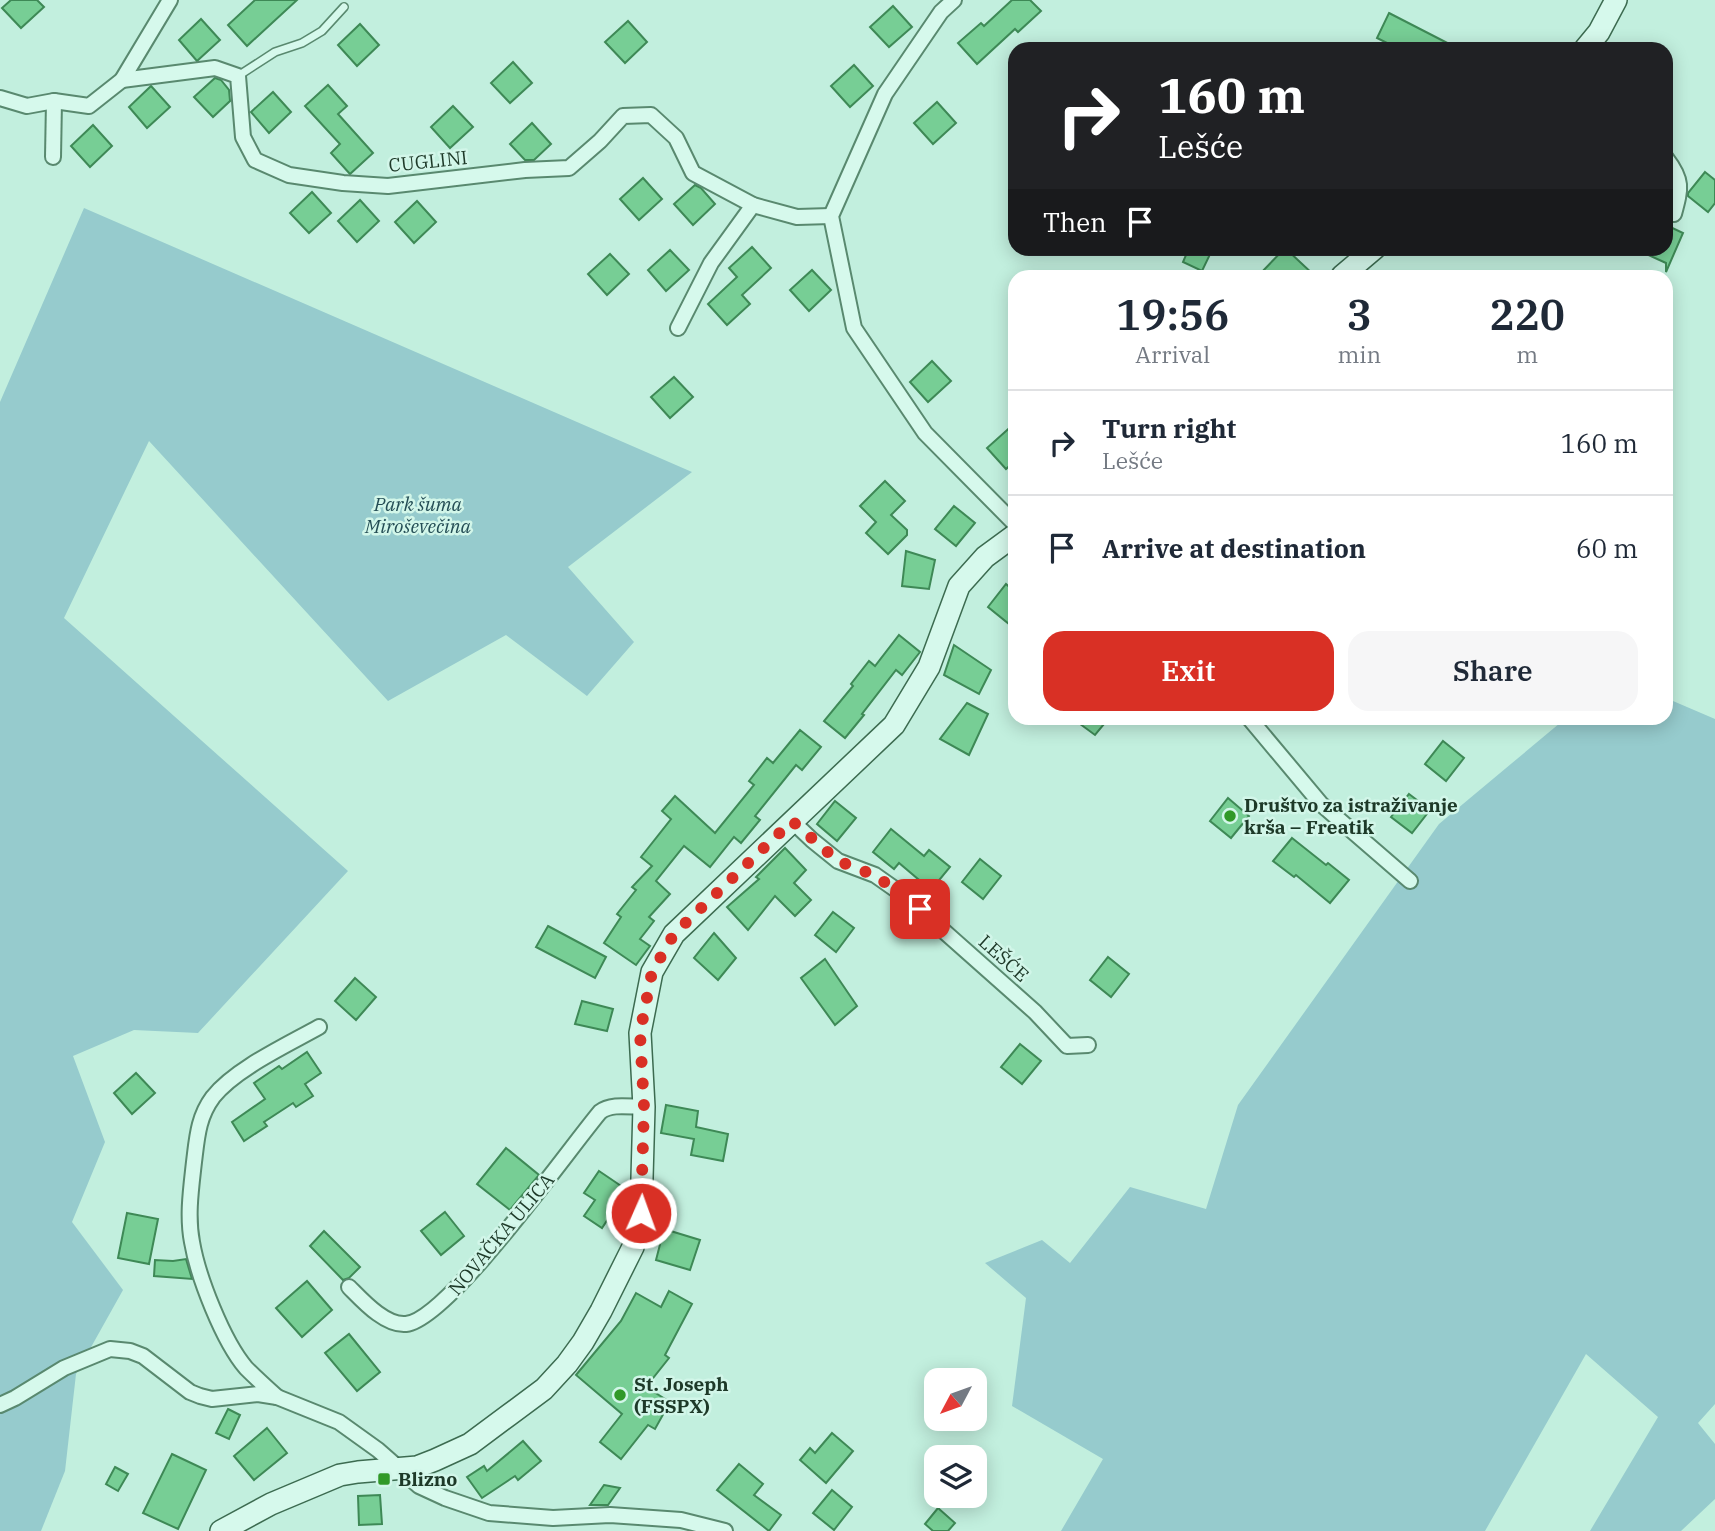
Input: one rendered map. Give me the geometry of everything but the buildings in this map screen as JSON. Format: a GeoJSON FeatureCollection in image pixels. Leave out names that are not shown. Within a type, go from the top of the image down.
{"type":"FeatureCollection","features":[{"type":"Feature","properties":{"kind":"street"},"geometry":{"type":"LineString","coordinates":[[0,98],[27,106],[54,101],[89,106],[122,80],[170,0]]}},
{"type":"Feature","properties":{"kind":"street"},"geometry":{"type":"LineString","coordinates":[[954,0],[941,12],[885,94],[831,216],[854,328],[925,433],[1008,517]]}},
{"type":"Feature","properties":{"kind":"street"},"geometry":{"type":"LineString","coordinates":[[1591,42],[1616,0]]}},
{"type":"Feature","properties":{"kind":"street"},"geometry":{"type":"LineString","coordinates":[[122,80],[215,68],[238,76]]}},
{"type":"Feature","properties":{"kind":"street","name":"CUGLINI"},"geometry":{"type":"LineString","coordinates":[[238,76],[243,137],[255,160],[289,175],[388,186],[525,170],[569,168],[623,116],[651,115],[676,138],[693,173],[753,205],[797,217],[831,216]]}},
{"type":"Feature","properties":{"kind":"street"},"geometry":{"type":"LineString","coordinates":[[53,157],[54,101]]}},
{"type":"Feature","properties":{"kind":"street"},"geometry":{"type":"LineString","coordinates":[[1673,167],[1680,191],[1674,214]]}},
{"type":"Feature","properties":{"kind":"street"},"geometry":{"type":"LineString","coordinates":[[678,328],[711,263],[753,205]]}},
{"type":"Feature","properties":{"kind":"street"},"geometry":{"type":"LineString","coordinates":[[1349,270],[1366,256]]}},
{"type":"Feature","properties":{"kind":"street"},"geometry":{"type":"LineString","coordinates":[[221,1531],[271,1504],[340,1475],[417,1467],[470,1444],[544,1389],[568,1364],[621,1273],[638,1230],[641,1213],[644,1107],[640,1033],[652,972],[674,934],[894,725],[929,667],[959,586],[985,557],[1008,540]]}},
{"type":"Feature","properties":{"kind":"street"},"geometry":{"type":"LineString","coordinates":[[1255,725],[1321,804],[1410,881]]}},
{"type":"Feature","properties":{"kind":"street","name":"LEŠĆE"},"geometry":{"type":"LineString","coordinates":[[792,821],[838,861],[874,875],[902,894],[1035,1012],[1066,1046],[1088,1045]]}},
{"type":"Feature","properties":{"kind":"street"},"geometry":{"type":"LineString","coordinates":[[277,1397],[246,1368],[214,1313],[191,1240],[190,1200],[199,1123],[214,1096],[232,1078],[319,1027]]}},
{"type":"Feature","properties":{"kind":"street","name":"NOVAČKA ULICA"},"geometry":{"type":"LineString","coordinates":[[349,1287],[378,1314],[392,1321],[404,1324],[425,1315],[467,1278],[605,1107],[644,1107]]}},
{"type":"Feature","properties":{"kind":"street"},"geometry":{"type":"LineString","coordinates":[[0,1405],[64,1368],[110,1349],[130,1351],[143,1356],[190,1392],[200,1396],[212,1399],[258,1394],[277,1397],[340,1422],[378,1450],[419,1486],[489,1513],[553,1518],[610,1515],[681,1520],[725,1531]]}},
{"type":"Feature","properties":{"kind":"lane"},"geometry":{"type":"LineString","coordinates":[[238,76],[275,52],[302,43],[322,31],[344,7]]}},
{"type":"Feature","properties":{"kind":"green space","name":"Park šuma Miroševečina"},"geometry":{"type":"Polygon","coordinates":[[[84,208],[692,472],[568,567],[634,642],[587,696],[506,635],[388,701],[149,441],[64,618],[348,871],[198,1033],[134,1030],[73,1056],[105,1142],[72,1222],[123,1290],[76,1374],[65,1471],[41,1531],[0,1531],[0,402],[84,208]]]}},
{"type":"Feature","properties":{"kind":"green space"},"geometry":{"type":"Polygon","coordinates":[[[1673,701],[1715,719],[1715,1404],[1698,1423],[1715,1444],[1715,1499],[1681,1531],[1590,1531],[1658,1417],[1586,1354],[1485,1531],[1061,1531],[1103,1459],[1012,1406],[1026,1298],[985,1263],[1042,1240],[1070,1263],[1130,1187],[1206,1209],[1238,1105],[1439,824],[1558,725],[1673,725],[1673,701]]]}},
{"type":"Feature","properties":{"kind":"place","name":"Društvo za istraživanje krša – Freatik"},"geometry":{"type":"Point","coordinates":[1230,816]}},
{"type":"Feature","properties":{"kind":"place","name":"St. Joseph (FSSPX)"},"geometry":{"type":"Point","coordinates":[620,1395]}},
{"type":"Feature","properties":{"kind":"place","name":"Blizno"},"geometry":{"type":"Point","coordinates":[384,1479]}},
{"type":"Feature","properties":{"kind":"route"},"geometry":{"type":"LineString","coordinates":[[641,1213],[644,1107],[640,1033],[652,972],[674,934],[792,821],[838,861],[874,875],[920,909]]}}]}
